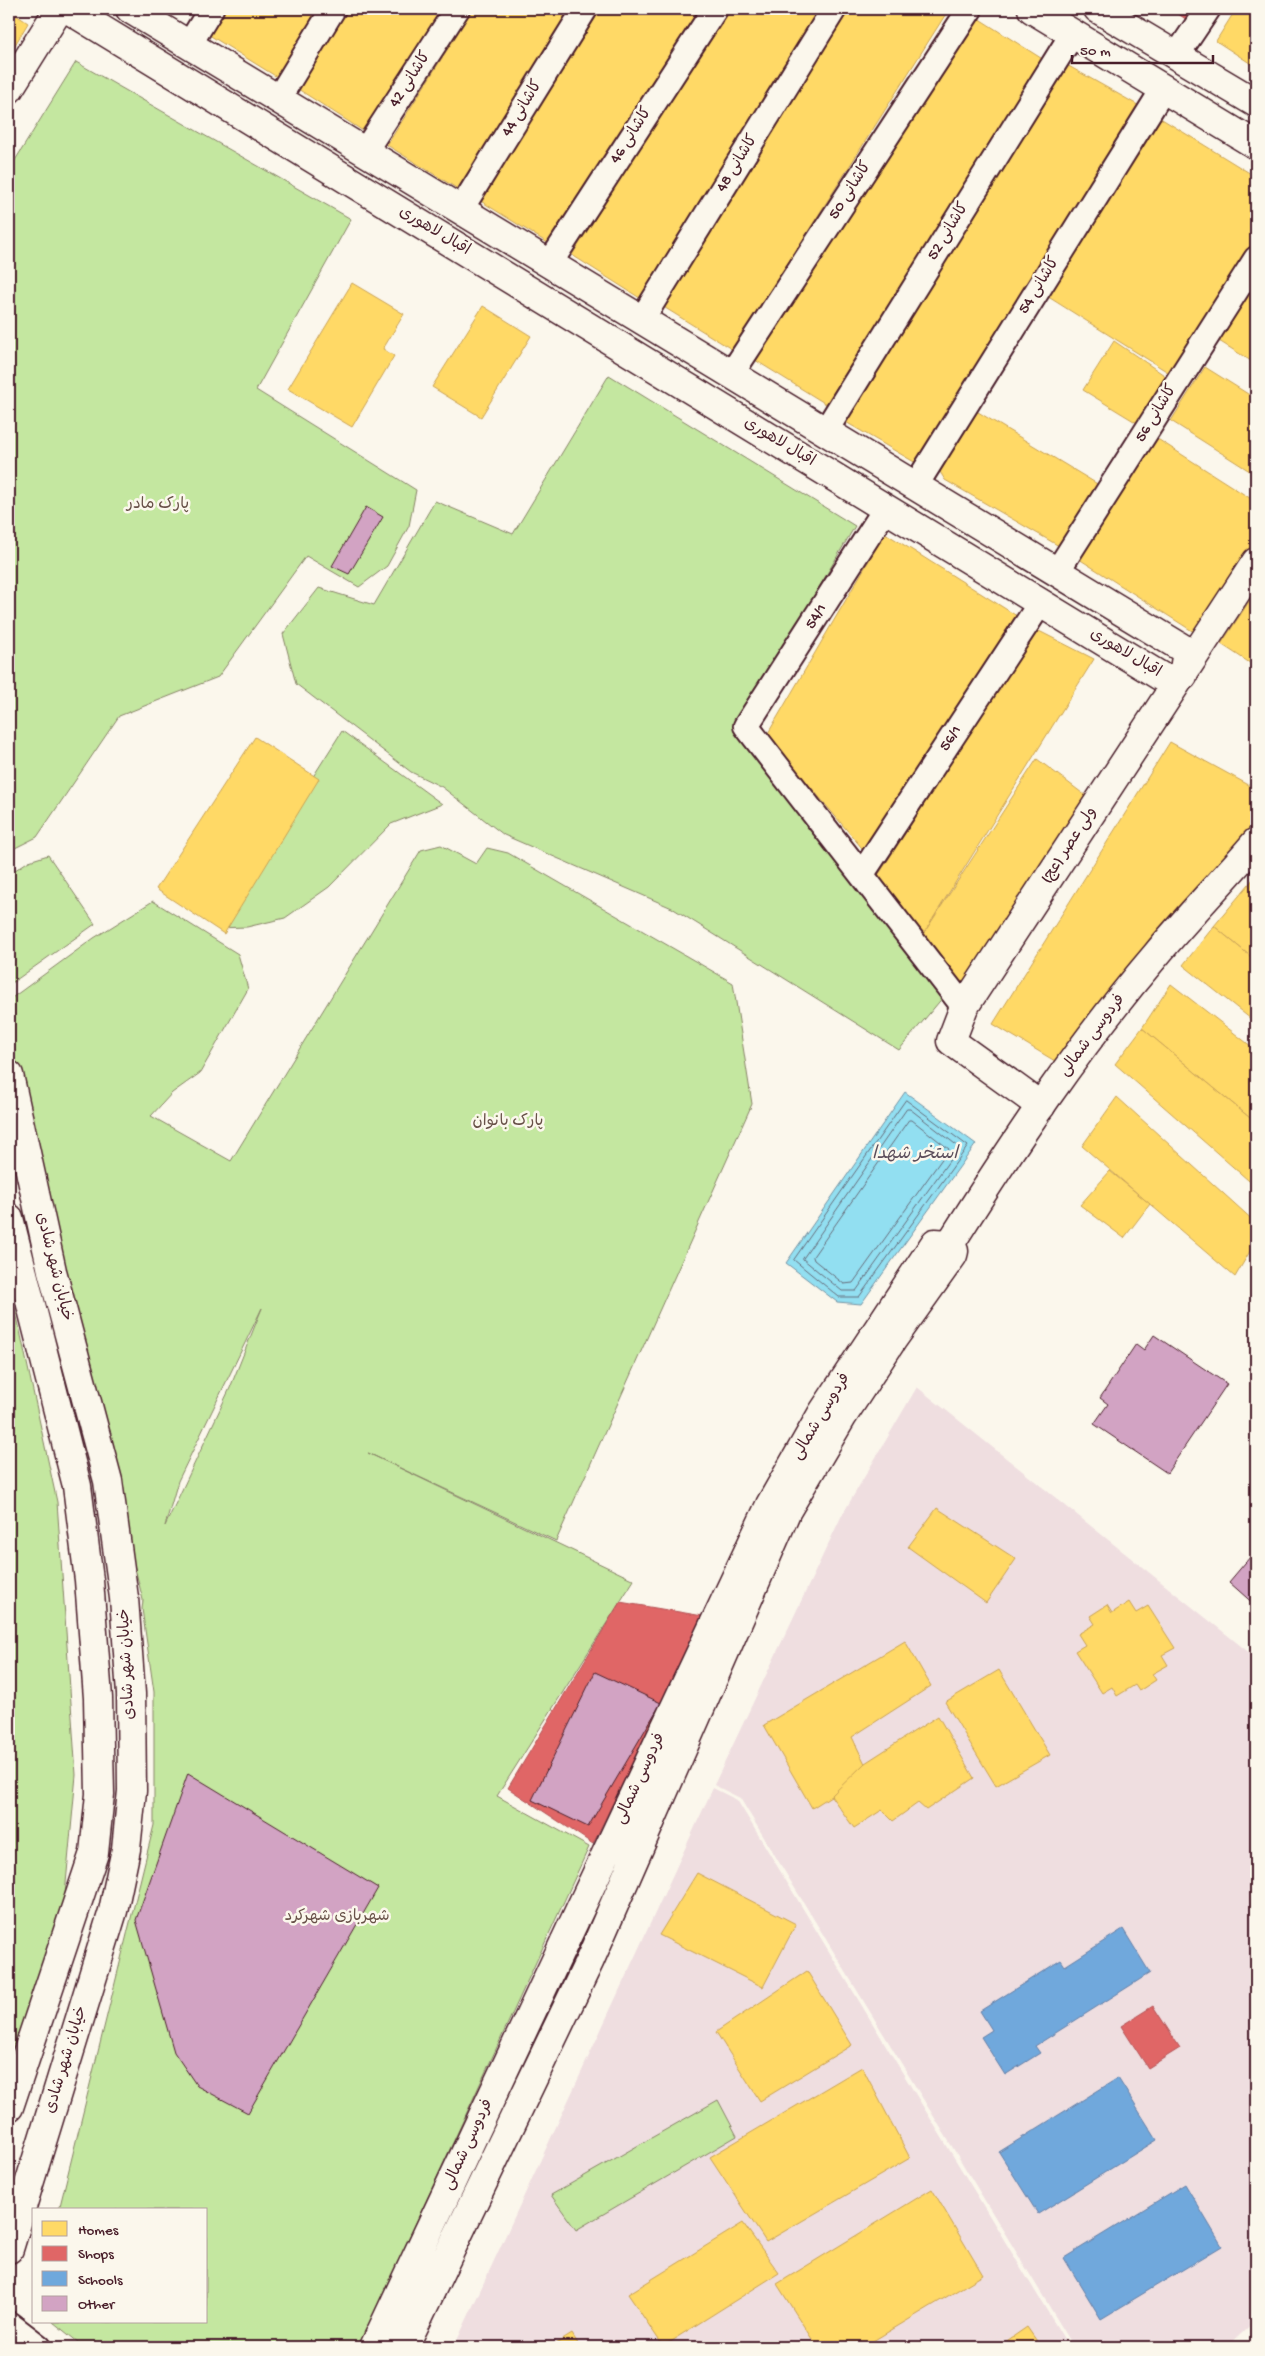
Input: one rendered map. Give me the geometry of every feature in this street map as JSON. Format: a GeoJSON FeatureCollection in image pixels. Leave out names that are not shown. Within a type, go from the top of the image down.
{"type":"FeatureCollection","features":[{"type":"Feature","properties":{"kind":"main road"},"geometry":{"type":"LineString","coordinates":[[9,88],[59,9]]}},
{"type":"Feature","properties":{"kind":"main road","name":"اقبال لاهوری"},"geometry":{"type":"LineString","coordinates":[[68,9],[1041,602],[1164,679],[1183,676],[1187,651],[1058,570],[130,9]]}},
{"type":"Feature","properties":{"kind":"main road"},"geometry":{"type":"LineString","coordinates":[[1032,9],[1256,145]]}},
{"type":"Feature","properties":{"kind":"main road"},"geometry":{"type":"LineString","coordinates":[[1098,9],[1256,103]]}},
{"type":"Feature","properties":{"kind":"main road"},"geometry":{"type":"LineString","coordinates":[[508,277],[525,248]]}},
{"type":"Feature","properties":{"kind":"main road","name":"ولی عصر (عج)"},"geometry":{"type":"LineString","coordinates":[[1041,1106],[951,1041],[964,1007],[1183,676],[1256,562]]}},
{"type":"Feature","properties":{"kind":"main road","name":"فردوسی شمالی"},"geometry":{"type":"LineString","coordinates":[[950,1244],[1002,1161],[1081,1050],[1156,955],[1256,842]]}},
{"type":"Feature","properties":{"kind":"main road","name":"خیابان شهر شادی"},"geometry":{"type":"LineString","coordinates":[[9,1075],[52,1271],[108,1480],[124,1598],[132,1694],[132,1791],[126,1849],[113,1911],[9,2249]]}},
{"type":"Feature","properties":{"kind":"main road","name":"خیابان شهر شادی"},"geometry":{"type":"LineString","coordinates":[[9,1218],[77,1486],[90,1590],[98,1698],[100,1794],[94,1853],[9,2107]]}},
{"type":"Feature","properties":{"kind":"main road","name":"فردوسی شمالی"},"geometry":{"type":"LineString","coordinates":[[374,2347],[770,1505],[823,1412],[935,1243],[950,1244]]}},
{"type":"Feature","properties":{"kind":"main road","name":"فردوسی شمالی"},"geometry":{"type":"LineString","coordinates":[[404,2347],[590,1960],[787,1510],[842,1417],[893,1339],[953,1255],[954,1251],[950,1244]]}},
{"type":"Feature","properties":{"kind":"street"},"geometry":{"type":"LineString","coordinates":[[189,45],[211,9]]}},
{"type":"Feature","properties":{"kind":"street"},"geometry":{"type":"LineString","coordinates":[[278,98],[333,9]]}},
{"type":"Feature","properties":{"kind":"street","name":"کاشانی 42"},"geometry":{"type":"LineString","coordinates":[[365,151],[457,9]]}},
{"type":"Feature","properties":{"kind":"street","name":"کاشانی 44"},"geometry":{"type":"LineString","coordinates":[[461,209],[585,9]]}},
{"type":"Feature","properties":{"kind":"street","name":"کاشانی 46"},"geometry":{"type":"LineString","coordinates":[[550,263],[714,9]]}},
{"type":"Feature","properties":{"kind":"street","name":"کاشانی 48"},"geometry":{"type":"LineString","coordinates":[[642,319],[834,9]]}},
{"type":"Feature","properties":{"kind":"street","name":"کاشانی 50"},"geometry":{"type":"LineString","coordinates":[[732,373],[970,9]]}},
{"type":"Feature","properties":{"kind":"street"},"geometry":{"type":"LineString","coordinates":[[1177,55],[1208,9]]}},
{"type":"Feature","properties":{"kind":"street","name":"کاشانی 52"},"geometry":{"type":"LineString","coordinates":[[826,430],[1073,33]]}},
{"type":"Feature","properties":{"kind":"street","name":"کاشانی 54"},"geometry":{"type":"LineString","coordinates":[[916,484],[1164,88]]}},
{"type":"Feature","properties":{"kind":"street","name":"کاشانی 56"},"geometry":{"type":"LineString","coordinates":[[1058,570],[1256,259]]}},
{"type":"Feature","properties":{"kind":"street","name":"54/1"},"geometry":{"type":"LineString","coordinates":[[862,874],[746,726],[886,508]]}},
{"type":"Feature","properties":{"kind":"street","name":"56/1"},"geometry":{"type":"LineString","coordinates":[[862,874],[1041,602]]}},
{"type":"Feature","properties":{"kind":"street"},"geometry":{"type":"LineString","coordinates":[[862,874],[964,1007]]}},
{"type":"Feature","properties":{"kind":"street"},"geometry":{"type":"LineString","coordinates":[[9,2324],[39,2347]]}},
{"type":"Feature","properties":{"kind":"shaded area"},"geometry":{"type":"Polygon","coordinates":[[[917,1387],[1256,1658],[1256,2320],[1227,2347],[1074,2347],[740,1798],[714,1785],[841,1517],[917,1387]]]}},
{"type":"Feature","properties":{"kind":"shaded area"},"geometry":{"type":"Polygon","coordinates":[[[713,1788],[737,1800],[1069,2347],[454,2347],[713,1788]]]}},
{"type":"Feature","properties":{"kind":"green space","name":"پارک مادر"},"geometry":{"type":"Polygon","coordinates":[[[76,62],[351,219],[256,390],[416,490],[409,526],[387,566],[359,587],[306,556],[218,677],[119,716],[37,837],[9,851],[9,170],[76,62]]]}},
{"type":"Feature","properties":{"kind":"green space"},"geometry":{"type":"Polygon","coordinates":[[[609,375],[855,526],[739,724],[944,996],[899,1050],[672,908],[504,835],[442,787],[411,772],[296,684],[283,634],[319,588],[374,605],[435,501],[513,534],[609,375]]]}},
{"type":"Feature","properties":{"kind":"green space"},"geometry":{"type":"Polygon","coordinates":[[[342,731],[442,804],[391,824],[329,887],[285,918],[247,927],[217,928],[342,731]]]}},
{"type":"Feature","properties":{"kind":"green space"},"geometry":{"type":"Polygon","coordinates":[[[441,845],[476,864],[487,848],[508,853],[733,983],[752,1104],[556,1541],[368,1453],[634,1580],[497,1796],[589,1847],[359,2347],[84,2347],[55,2324],[208,2324],[208,2208],[59,2208],[154,1825],[154,1692],[142,1609],[143,1600],[9,1071],[9,1000],[94,938],[153,901],[238,954],[248,989],[200,1073],[172,1093],[151,1116],[231,1161],[421,850],[441,845]],[[262,1308],[178,1481],[165,1526],[230,1388],[262,1308]]]}},
{"type":"Feature","properties":{"kind":"green space"},"geometry":{"type":"Polygon","coordinates":[[[48,855],[95,924],[9,985],[9,874],[29,861],[48,855]]]}},
{"type":"Feature","properties":{"kind":"green space"},"geometry":{"type":"Polygon","coordinates":[[[9,1280],[57,1502],[76,1775],[64,1905],[9,2082],[9,1280]]]}},
{"type":"Feature","properties":{"kind":"green space"},"geometry":{"type":"Polygon","coordinates":[[[718,2100],[737,2136],[576,2230],[551,2195],[718,2100]]]}},
{"type":"Feature","properties":{"kind":"water","name":"استخر شهدا"},"geometry":{"type":"Polygon","coordinates":[[[905,1092],[976,1144],[861,1304],[837,1302],[786,1263],[905,1092]]]}},
{"type":"Feature","properties":{"kind":"building: Homes"},"geometry":{"type":"Polygon","coordinates":[[[221,9],[321,9],[277,77],[206,33],[221,9]]]}},
{"type":"Feature","properties":{"kind":"building: Homes"},"geometry":{"type":"Polygon","coordinates":[[[348,9],[447,9],[368,134],[298,89],[348,9]]]}},
{"type":"Feature","properties":{"kind":"building: Homes"},"geometry":{"type":"Polygon","coordinates":[[[473,9],[572,9],[458,189],[387,145],[473,9]]]}},
{"type":"Feature","properties":{"kind":"building: Homes"},"geometry":{"type":"Polygon","coordinates":[[[601,9],[700,9],[551,245],[479,200],[601,9]]]}},
{"type":"Feature","properties":{"kind":"building: Homes"},"geometry":{"type":"Polygon","coordinates":[[[728,9],[827,9],[643,300],[572,255],[728,9]]]}},
{"type":"Feature","properties":{"kind":"building: Homes"},"geometry":{"type":"Polygon","coordinates":[[[850,9],[949,9],[733,350],[662,306],[850,9]]]}},
{"type":"Feature","properties":{"kind":"building: Homes"},"geometry":{"type":"Polygon","coordinates":[[[1236,9],[1256,9],[1256,67],[1216,41],[1236,9]]]}},
{"type":"Feature","properties":{"kind":"building: Homes"},"geometry":{"type":"Polygon","coordinates":[[[9,10],[28,23],[9,55],[9,10]]]}},
{"type":"Feature","properties":{"kind":"building: Homes"},"geometry":{"type":"Polygon","coordinates":[[[973,15],[1044,60],[826,404],[755,360],[973,15]]]}},
{"type":"Feature","properties":{"kind":"building: Homes"},"geometry":{"type":"Polygon","coordinates":[[[1065,64],[1143,108],[916,463],[844,421],[1065,64]]]}},
{"type":"Feature","properties":{"kind":"building: Homes"},"geometry":{"type":"Polygon","coordinates":[[[1157,116],[1256,177],[1256,240],[1171,374],[1042,293],[1157,116]]]}},
{"type":"Feature","properties":{"kind":"building: Homes"},"geometry":{"type":"Polygon","coordinates":[[[352,283],[404,314],[383,349],[394,356],[352,427],[288,389],[352,283]]]}},
{"type":"Feature","properties":{"kind":"building: Homes"},"geometry":{"type":"Polygon","coordinates":[[[1256,283],[1256,364],[1219,341],[1256,283]]]}},
{"type":"Feature","properties":{"kind":"building: Homes"},"geometry":{"type":"Polygon","coordinates":[[[483,306],[531,336],[481,417],[432,387],[483,306]]]}},
{"type":"Feature","properties":{"kind":"building: Homes"},"geometry":{"type":"Polygon","coordinates":[[[1114,341],[1173,381],[1142,426],[1083,390],[1114,341]]]}},
{"type":"Feature","properties":{"kind":"building: Homes"},"geometry":{"type":"Polygon","coordinates":[[[1205,367],[1256,399],[1256,475],[1171,421],[1205,367]]]}},
{"type":"Feature","properties":{"kind":"building: Homes"},"geometry":{"type":"Polygon","coordinates":[[[973,409],[1099,485],[1059,546],[945,480],[939,470],[973,409]]]}},
{"type":"Feature","properties":{"kind":"building: Homes"},"geometry":{"type":"Polygon","coordinates":[[[1156,438],[1256,502],[1256,542],[1197,634],[1079,559],[1156,438]]]}},
{"type":"Feature","properties":{"kind":"building: Homes"},"geometry":{"type":"Polygon","coordinates":[[[885,533],[1020,618],[867,854],[767,735],[885,533]]]}},
{"type":"Feature","properties":{"kind":"building: Homes"},"geometry":{"type":"Polygon","coordinates":[[[1256,591],[1256,667],[1221,644],[1256,591]]]}},
{"type":"Feature","properties":{"kind":"building: Homes"},"geometry":{"type":"Polygon","coordinates":[[[1037,630],[1094,659],[924,933],[877,877],[1037,630]]]}},
{"type":"Feature","properties":{"kind":"building: Homes"},"geometry":{"type":"Polygon","coordinates":[[[255,737],[319,779],[224,934],[156,889],[255,737]]]}},
{"type":"Feature","properties":{"kind":"building: Homes"},"geometry":{"type":"Polygon","coordinates":[[[1170,742],[1256,789],[1256,820],[1060,1064],[993,1024],[1170,742]]]}},
{"type":"Feature","properties":{"kind":"building: Homes"},"geometry":{"type":"Polygon","coordinates":[[[1037,759],[1086,796],[963,985],[924,933],[1037,759]]]}},
{"type":"Feature","properties":{"kind":"building: Homes"},"geometry":{"type":"Polygon","coordinates":[[[1254,878],[1256,880],[1256,961],[1214,926],[1254,878]]]}},
{"type":"Feature","properties":{"kind":"building: Homes"},"geometry":{"type":"Polygon","coordinates":[[[1214,926],[1256,961],[1256,1023],[1183,965],[1214,926]]]}},
{"type":"Feature","properties":{"kind":"building: Homes"},"geometry":{"type":"Polygon","coordinates":[[[1171,984],[1256,1050],[1256,1123],[1142,1028],[1171,984]]]}},
{"type":"Feature","properties":{"kind":"building: Homes"},"geometry":{"type":"Polygon","coordinates":[[[1142,1028],[1256,1123],[1256,1187],[1115,1064],[1142,1028]]]}},
{"type":"Feature","properties":{"kind":"building: Homes"},"geometry":{"type":"Polygon","coordinates":[[[1117,1097],[1256,1223],[1256,1241],[1235,1277],[1082,1146],[1117,1097]]]}},
{"type":"Feature","properties":{"kind":"building: Homes"},"geometry":{"type":"Polygon","coordinates":[[[1110,1171],[1150,1204],[1124,1238],[1080,1205],[1110,1171]]]}},
{"type":"Feature","properties":{"kind":"building: Homes"},"geometry":{"type":"Polygon","coordinates":[[[937,1508],[1016,1559],[986,1603],[908,1547],[937,1508]]]}},
{"type":"Feature","properties":{"kind":"building: Homes"},"geometry":{"type":"Polygon","coordinates":[[[1129,1602],[1136,1613],[1148,1606],[1175,1648],[1162,1655],[1168,1665],[1152,1674],[1156,1680],[1139,1691],[1135,1685],[1117,1696],[1112,1687],[1102,1693],[1075,1651],[1085,1645],[1078,1634],[1095,1624],[1090,1616],[1107,1605],[1112,1613],[1129,1602]]]}},
{"type":"Feature","properties":{"kind":"building: Homes"},"geometry":{"type":"Polygon","coordinates":[[[905,1641],[931,1686],[852,1737],[869,1772],[812,1808],[764,1725],[905,1641]]]}},
{"type":"Feature","properties":{"kind":"building: Homes"},"geometry":{"type":"Polygon","coordinates":[[[999,1670],[1050,1755],[996,1786],[945,1702],[999,1670]]]}},
{"type":"Feature","properties":{"kind":"building: Homes"},"geometry":{"type":"Polygon","coordinates":[[[938,1716],[974,1778],[926,1810],[918,1803],[893,1821],[882,1810],[854,1828],[831,1796],[865,1763],[938,1716]]]}},
{"type":"Feature","properties":{"kind":"building: Homes"},"geometry":{"type":"Polygon","coordinates":[[[697,1873],[796,1924],[763,1987],[659,1935],[697,1873]]]}},
{"type":"Feature","properties":{"kind":"building: Homes"},"geometry":{"type":"Polygon","coordinates":[[[807,1971],[852,2045],[760,2101],[716,2032],[807,1971]]]}},
{"type":"Feature","properties":{"kind":"building: Homes"},"geometry":{"type":"Polygon","coordinates":[[[862,2067],[910,2158],[766,2242],[710,2157],[862,2067]]]}},
{"type":"Feature","properties":{"kind":"building: Homes"},"geometry":{"type":"Polygon","coordinates":[[[932,2189],[983,2275],[863,2347],[817,2347],[777,2284],[932,2189]]]}},
{"type":"Feature","properties":{"kind":"building: Homes"},"geometry":{"type":"Polygon","coordinates":[[[743,2223],[779,2273],[663,2346],[628,2294],[743,2223]]]}},
{"type":"Feature","properties":{"kind":"building: Homes"},"geometry":{"type":"Polygon","coordinates":[[[1027,2327],[1041,2347],[998,2347],[1027,2327]]]}},
{"type":"Feature","properties":{"kind":"building: Homes"},"geometry":{"type":"Polygon","coordinates":[[[572,2334],[580,2347],[551,2347],[572,2334]]]}},
{"type":"Feature","properties":{"kind":"building: Shops"},"geometry":{"type":"Polygon","coordinates":[[[1171,9],[1204,9],[1193,24],[1171,9]]]}},
{"type":"Feature","properties":{"kind":"building: Shops"},"geometry":{"type":"Polygon","coordinates":[[[620,1602],[703,1616],[593,1844],[508,1788],[620,1602]]]}},
{"type":"Feature","properties":{"kind":"building: Shops"},"geometry":{"type":"Polygon","coordinates":[[[1153,2006],[1180,2048],[1148,2068],[1121,2026],[1153,2006]]]}},
{"type":"Feature","properties":{"kind":"building: Schools"},"geometry":{"type":"Polygon","coordinates":[[[1123,1929],[1150,1973],[1035,2046],[1040,2053],[1005,2075],[981,2037],[992,2030],[980,2011],[1061,1960],[1065,1966],[1123,1929]]]}},
{"type":"Feature","properties":{"kind":"building: Schools"},"geometry":{"type":"Polygon","coordinates":[[[1118,2078],[1157,2140],[1038,2214],[999,2152],[1118,2078]]]}},
{"type":"Feature","properties":{"kind":"building: Schools"},"geometry":{"type":"Polygon","coordinates":[[[1185,2184],[1222,2246],[1101,2319],[1064,2258],[1185,2184]]]}},
{"type":"Feature","properties":{"kind":"building: Other"},"geometry":{"type":"Polygon","coordinates":[[[366,507],[383,517],[349,574],[332,566],[366,507]]]}},
{"type":"Feature","properties":{"kind":"building: Other"},"geometry":{"type":"Polygon","coordinates":[[[1154,1335],[1227,1384],[1167,1473],[1094,1424],[1108,1404],[1100,1398],[1136,1344],[1144,1350],[1154,1335]]]}},
{"type":"Feature","properties":{"kind":"building: Other"},"geometry":{"type":"Polygon","coordinates":[[[1256,1550],[1256,1606],[1229,1582],[1256,1550]]]}},
{"type":"Feature","properties":{"kind":"building: Other"},"geometry":{"type":"Polygon","coordinates":[[[595,1672],[661,1703],[588,1827],[532,1800],[595,1672]]]}},
{"type":"Feature","properties":{"kind":"building: Other"},"geometry":{"type":"Polygon","coordinates":[[[188,1773],[378,1888],[248,2113],[197,2086],[174,2052],[136,1920],[188,1773]]]}},
{"type":"Feature","properties":{"kind":"park label","name":"پارک بانوان"},"geometry":{"type":"Point","coordinates":[508,1122]}},
{"type":"Feature","properties":{"kind":"park label","name":"شهربازی شهرکرد"},"geometry":{"type":"Point","coordinates":[337,1917]}}]}
